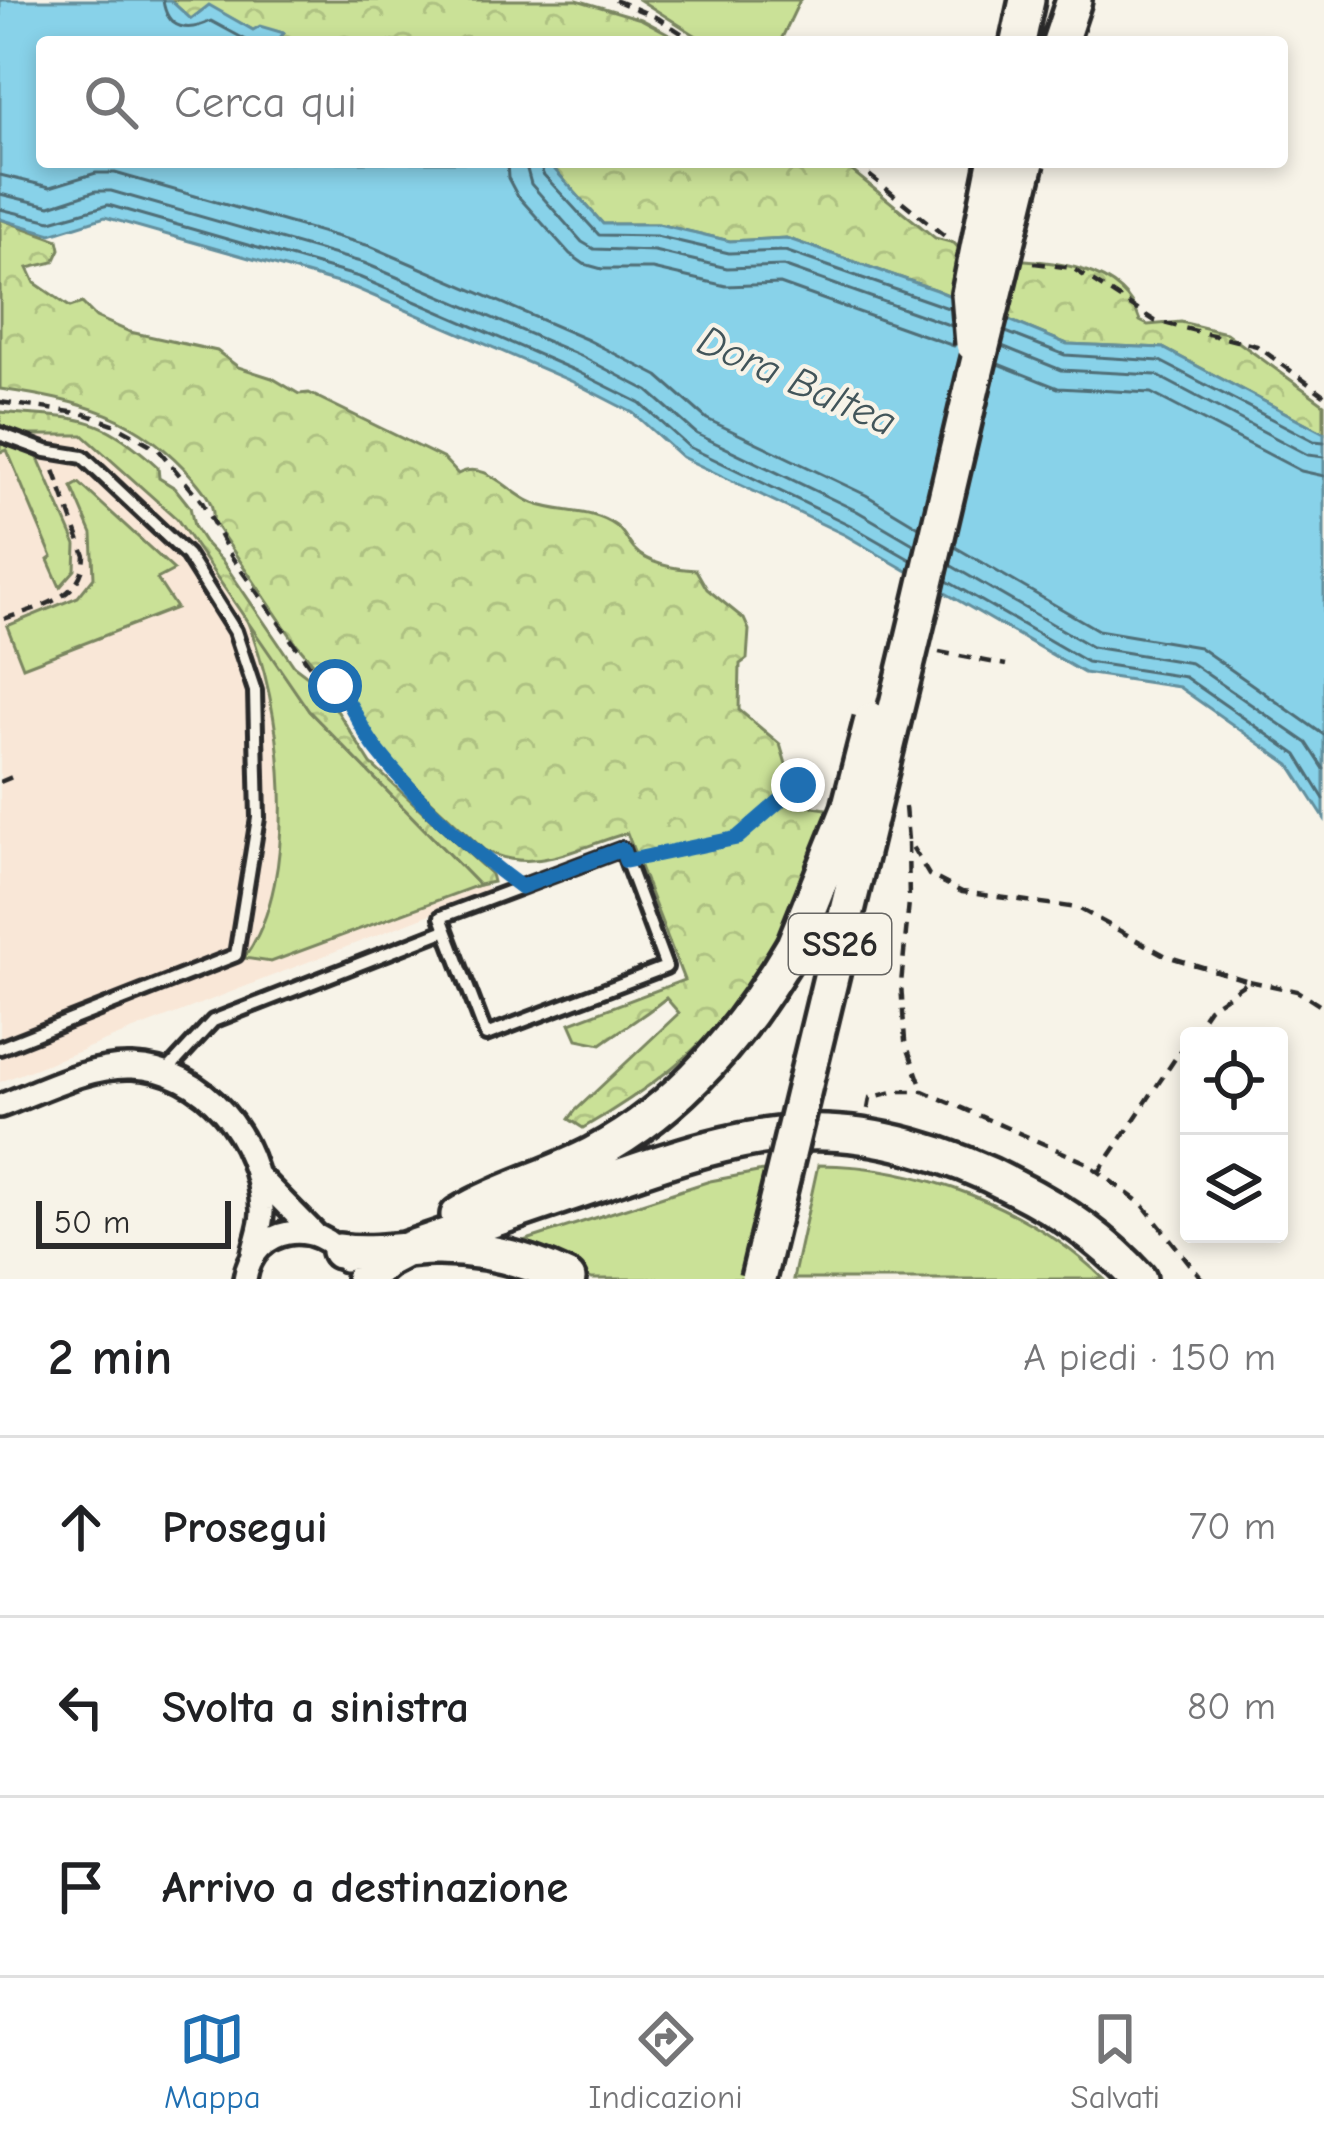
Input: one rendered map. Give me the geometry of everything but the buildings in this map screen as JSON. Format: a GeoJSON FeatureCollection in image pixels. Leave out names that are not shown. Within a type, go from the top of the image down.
{"type":"FeatureCollection","features":[{"type":"Feature","properties":{"kind":"main road"},"geometry":{"type":"LineString","coordinates":[[1019,36],[1027,0]]}},
{"type":"Feature","properties":{"kind":"main road"},"geometry":{"type":"LineString","coordinates":[[1062,36],[1074,0]]}},
{"type":"Feature","properties":{"kind":"main road"},"geometry":{"type":"LineString","coordinates":[[975,375],[969,294],[994,168]]}},
{"type":"Feature","properties":{"kind":"main road","name":"SS26"},"geometry":{"type":"LineString","coordinates":[[758,1279],[1027,168]]}},
{"type":"Feature","properties":{"kind":"main road"},"geometry":{"type":"LineString","coordinates":[[363,1279],[465,1210],[592,1155],[658,1113],[713,1061],[759,1005],[794,945],[849,809],[882,677],[920,609]]}},
{"type":"Feature","properties":{"kind":"main road"},"geometry":{"type":"LineString","coordinates":[[407,1250],[680,1156],[805,1133],[913,1148],[983,1170],[1048,1204],[1119,1257],[1138,1279]]}},
{"type":"Feature","properties":{"kind":"main road"},"geometry":{"type":"LineString","coordinates":[[335,1254],[467,1250],[502,1256],[568,1279]]}},
{"type":"Feature","properties":{"kind":"street"},"geometry":{"type":"LineString","coordinates":[[0,1106],[107,1069],[134,1066],[185,1079],[222,1107],[256,1175],[263,1212],[245,1279]]}},
{"type":"Feature","properties":{"kind":"street"},"geometry":{"type":"LineString","coordinates":[[256,1175],[335,1254]]}},
{"type":"Feature","properties":{"kind":"street"},"geometry":{"type":"LineString","coordinates":[[253,1254],[287,1232],[335,1254]]}},
{"type":"Feature","properties":{"kind":"lane"},"geometry":{"type":"LineString","coordinates":[[0,434],[46,451],[83,457],[187,555],[236,631],[255,691],[258,818],[236,955],[0,1048]]}},
{"type":"Feature","properties":{"kind":"lane"},"geometry":{"type":"LineString","coordinates":[[622,849],[626,861],[667,967],[486,1035],[441,917],[622,849]]}},
{"type":"Feature","properties":{"kind":"lane"},"geometry":{"type":"LineString","coordinates":[[164,1073],[213,1021],[446,930]]}},
{"type":"Feature","properties":{"kind":"path"},"geometry":{"type":"LineString","coordinates":[[615,0],[686,36]]}},
{"type":"Feature","properties":{"kind":"path"},"geometry":{"type":"LineString","coordinates":[[860,168],[954,243]]}},
{"type":"Feature","properties":{"kind":"path"},"geometry":{"type":"LineString","coordinates":[[1030,263],[1072,268],[1155,321],[1257,346],[1324,395]]}},
{"type":"Feature","properties":{"kind":"path"},"geometry":{"type":"LineString","coordinates":[[0,402],[86,414],[158,449],[202,502],[232,556],[313,670],[348,698],[372,744],[409,789],[467,847],[521,887]]}},
{"type":"Feature","properties":{"kind":"path"},"geometry":{"type":"LineString","coordinates":[[4,619],[69,595],[84,571],[86,556],[46,451]]}},
{"type":"Feature","properties":{"kind":"path"},"geometry":{"type":"LineString","coordinates":[[932,651],[1006,665]]}},
{"type":"Feature","properties":{"kind":"path"},"geometry":{"type":"LineString","coordinates":[[0,782],[11,777]]}},
{"type":"Feature","properties":{"kind":"path"},"geometry":{"type":"LineString","coordinates":[[626,861],[737,838],[798,785],[830,783]]}},
{"type":"Feature","properties":{"kind":"path"},"geometry":{"type":"LineString","coordinates":[[903,795],[909,902],[901,984],[905,1041],[923,1090]]}},
{"type":"Feature","properties":{"kind":"path"},"geometry":{"type":"LineString","coordinates":[[908,840],[929,875],[962,892],[1078,908],[1166,956],[1297,991],[1324,1008]]}},
{"type":"Feature","properties":{"kind":"path"},"geometry":{"type":"LineString","coordinates":[[1099,1172],[1209,1008],[1249,981]]}},
{"type":"Feature","properties":{"kind":"path"},"geometry":{"type":"LineString","coordinates":[[861,1138],[870,1098],[923,1090],[1085,1162],[1143,1204],[1202,1279]]}},
{"type":"Feature","properties":{"kind":"shaded area"},"geometry":{"type":"Polygon","coordinates":[[[0,427],[22,435],[83,435],[177,519],[224,575],[309,711],[490,891],[0,1082],[0,427]]]}},
{"type":"Feature","properties":{"kind":"green space"},"geometry":{"type":"Polygon","coordinates":[[[170,0],[577,0],[641,19],[673,36],[281,36],[253,30],[209,6],[191,19],[170,0]]]}},
{"type":"Feature","properties":{"kind":"green space"},"geometry":{"type":"Polygon","coordinates":[[[640,0],[800,0],[783,36],[697,36],[640,0]]]}},
{"type":"Feature","properties":{"kind":"green space"},"geometry":{"type":"Polygon","coordinates":[[[553,168],[848,168],[935,238],[954,243],[966,256],[1041,262],[1091,273],[1112,283],[1148,325],[1181,322],[1226,333],[1324,404],[1324,433],[1163,348],[1067,344],[936,290],[786,238],[730,241],[658,224],[603,224],[553,168]]]}},
{"type":"Feature","properties":{"kind":"green space"},"geometry":{"type":"Polygon","coordinates":[[[0,219],[58,240],[54,262],[28,268],[35,283],[70,307],[82,303],[96,317],[130,332],[217,351],[238,367],[272,378],[299,394],[309,393],[444,459],[458,474],[478,471],[533,503],[606,520],[646,558],[696,570],[707,589],[744,619],[749,630],[747,659],[740,664],[739,710],[780,744],[795,794],[814,807],[832,810],[759,973],[711,1033],[671,1069],[583,1128],[569,1119],[679,1013],[666,998],[601,1044],[577,1039],[570,1023],[684,980],[627,833],[538,860],[484,850],[400,772],[363,723],[346,691],[295,642],[213,521],[205,494],[173,457],[106,414],[0,389],[0,219]]]}},
{"type":"Feature","properties":{"kind":"green space"},"geometry":{"type":"Polygon","coordinates":[[[0,412],[85,421],[118,435],[158,467],[159,478],[175,488],[190,507],[194,526],[205,543],[294,666],[322,687],[371,764],[491,874],[493,882],[479,885],[309,711],[177,519],[83,435],[22,435],[0,427],[0,412]]]}},
{"type":"Feature","properties":{"kind":"green space"},"geometry":{"type":"Polygon","coordinates":[[[0,437],[38,458],[76,545],[75,570],[60,587],[7,450],[0,452],[0,437]]]}},
{"type":"Feature","properties":{"kind":"green space"},"geometry":{"type":"Polygon","coordinates":[[[79,483],[174,570],[157,579],[176,608],[23,667],[7,626],[78,597],[94,577],[92,534],[72,487],[79,483]]]}},
{"type":"Feature","properties":{"kind":"green space"},"geometry":{"type":"Polygon","coordinates":[[[246,618],[309,711],[479,885],[271,962],[244,958],[263,924],[274,884],[281,790],[270,696],[246,618]]]}},
{"type":"Feature","properties":{"kind":"green space"},"geometry":{"type":"Polygon","coordinates":[[[818,1165],[896,1173],[972,1195],[1042,1231],[1104,1279],[793,1279],[818,1165]]]}},
{"type":"Feature","properties":{"kind":"green space"},"geometry":{"type":"Polygon","coordinates":[[[779,1168],[753,1279],[592,1279],[514,1244],[710,1181],[779,1168]]]}},
{"type":"Feature","properties":{"kind":"water","name":"Dora Baltea"},"geometry":{"type":"Polygon","coordinates":[[[0,0],[170,0],[191,19],[209,5],[253,30],[260,26],[284,33],[36,36],[36,168],[553,168],[603,224],[658,224],[730,241],[786,238],[936,290],[1067,344],[1163,348],[1324,433],[1324,818],[1290,765],[1179,687],[1084,673],[845,535],[682,457],[633,413],[571,381],[355,288],[105,217],[51,234],[0,219],[0,0]]]}},
{"type":"Feature","properties":{"kind":"route"},"geometry":{"type":"LineString","coordinates":[[335,686],[348,698],[372,744],[409,789],[467,847],[521,887],[622,849],[626,861],[737,838],[798,785]]}}]}
